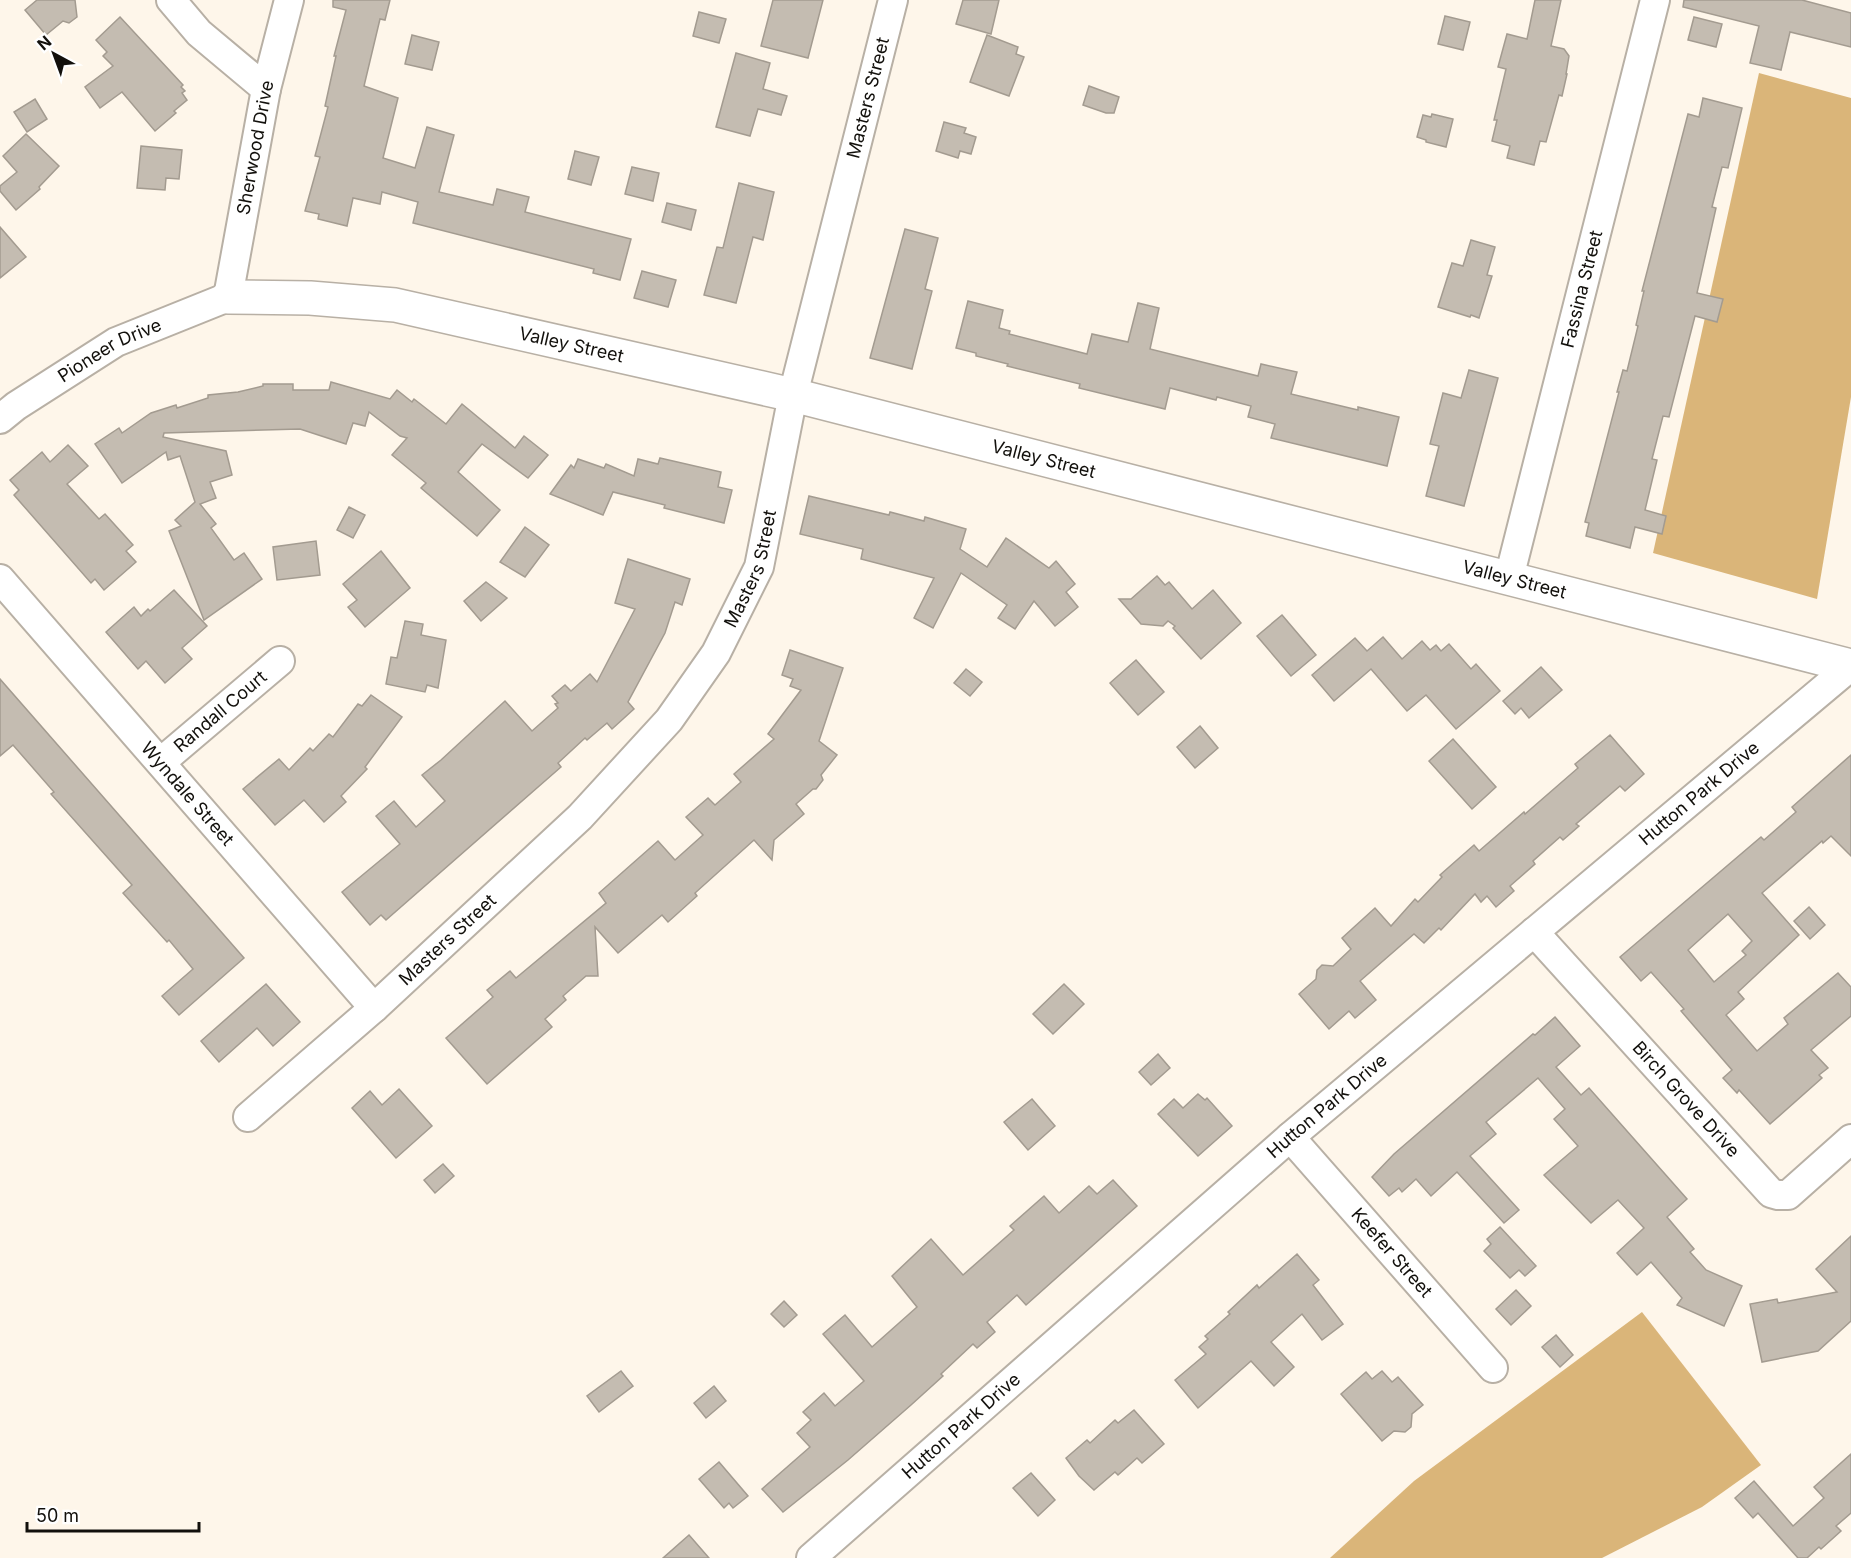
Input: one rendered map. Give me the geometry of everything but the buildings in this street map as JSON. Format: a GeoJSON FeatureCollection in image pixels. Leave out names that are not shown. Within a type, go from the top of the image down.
{"type":"FeatureCollection","features":[{"type":"Feature","properties":{"kind":"main road","name":"Valley Street"},"geometry":{"type":"LineString","coordinates":[[228,297],[310,298],[394,305],[793,394],[1851,666]]}},
{"type":"Feature","properties":{"kind":"street"},"geometry":{"type":"LineString","coordinates":[[171,0],[199,33],[266,89]]}},
{"type":"Feature","properties":{"kind":"street","name":"Sherwood Drive"},"geometry":{"type":"LineString","coordinates":[[228,297],[266,89],[289,0]]}},
{"type":"Feature","properties":{"kind":"street","name":"Masters Street"},"geometry":{"type":"LineString","coordinates":[[248,1117],[374,1008],[580,817],[669,720],[716,653],[759,567],[793,394],[892,0]]}},
{"type":"Feature","properties":{"kind":"street","name":"Fassina Street"},"geometry":{"type":"LineString","coordinates":[[1509,578],[1654,0]]}},
{"type":"Feature","properties":{"kind":"street","name":"Pioneer Drive"},"geometry":{"type":"LineString","coordinates":[[5,405],[116,342],[228,297]]}},
{"type":"Feature","properties":{"kind":"street","name":"Wyndale Street"},"geometry":{"type":"LineString","coordinates":[[0,579],[374,1008]]}},
{"type":"Feature","properties":{"kind":"street","name":"Randall Court"},"geometry":{"type":"LineString","coordinates":[[161,762],[280,661]]}},
{"type":"Feature","properties":{"kind":"street","name":"Hutton Park Drive"},"geometry":{"type":"LineString","coordinates":[[811,1558],[1290,1137],[1851,666]]}},
{"type":"Feature","properties":{"kind":"street","name":"Birch Grove Drive"},"geometry":{"type":"LineString","coordinates":[[1534,932],[1772,1193],[1788,1195],[1851,1138]]}},
{"type":"Feature","properties":{"kind":"street","name":"Keefer Street"},"geometry":{"type":"LineString","coordinates":[[1290,1137],[1493,1368]]}},
{"type":"Feature","properties":{"kind":"shaded area"},"geometry":{"type":"Polygon","coordinates":[[[1759,73],[1851,98],[1851,397],[1817,599],[1653,553],[1759,73]]]}},
{"type":"Feature","properties":{"kind":"shaded area"},"geometry":{"type":"Polygon","coordinates":[[[1642,1312],[1761,1465],[1702,1507],[1602,1558],[1330,1558],[1414,1481],[1642,1312]]]}}]}
